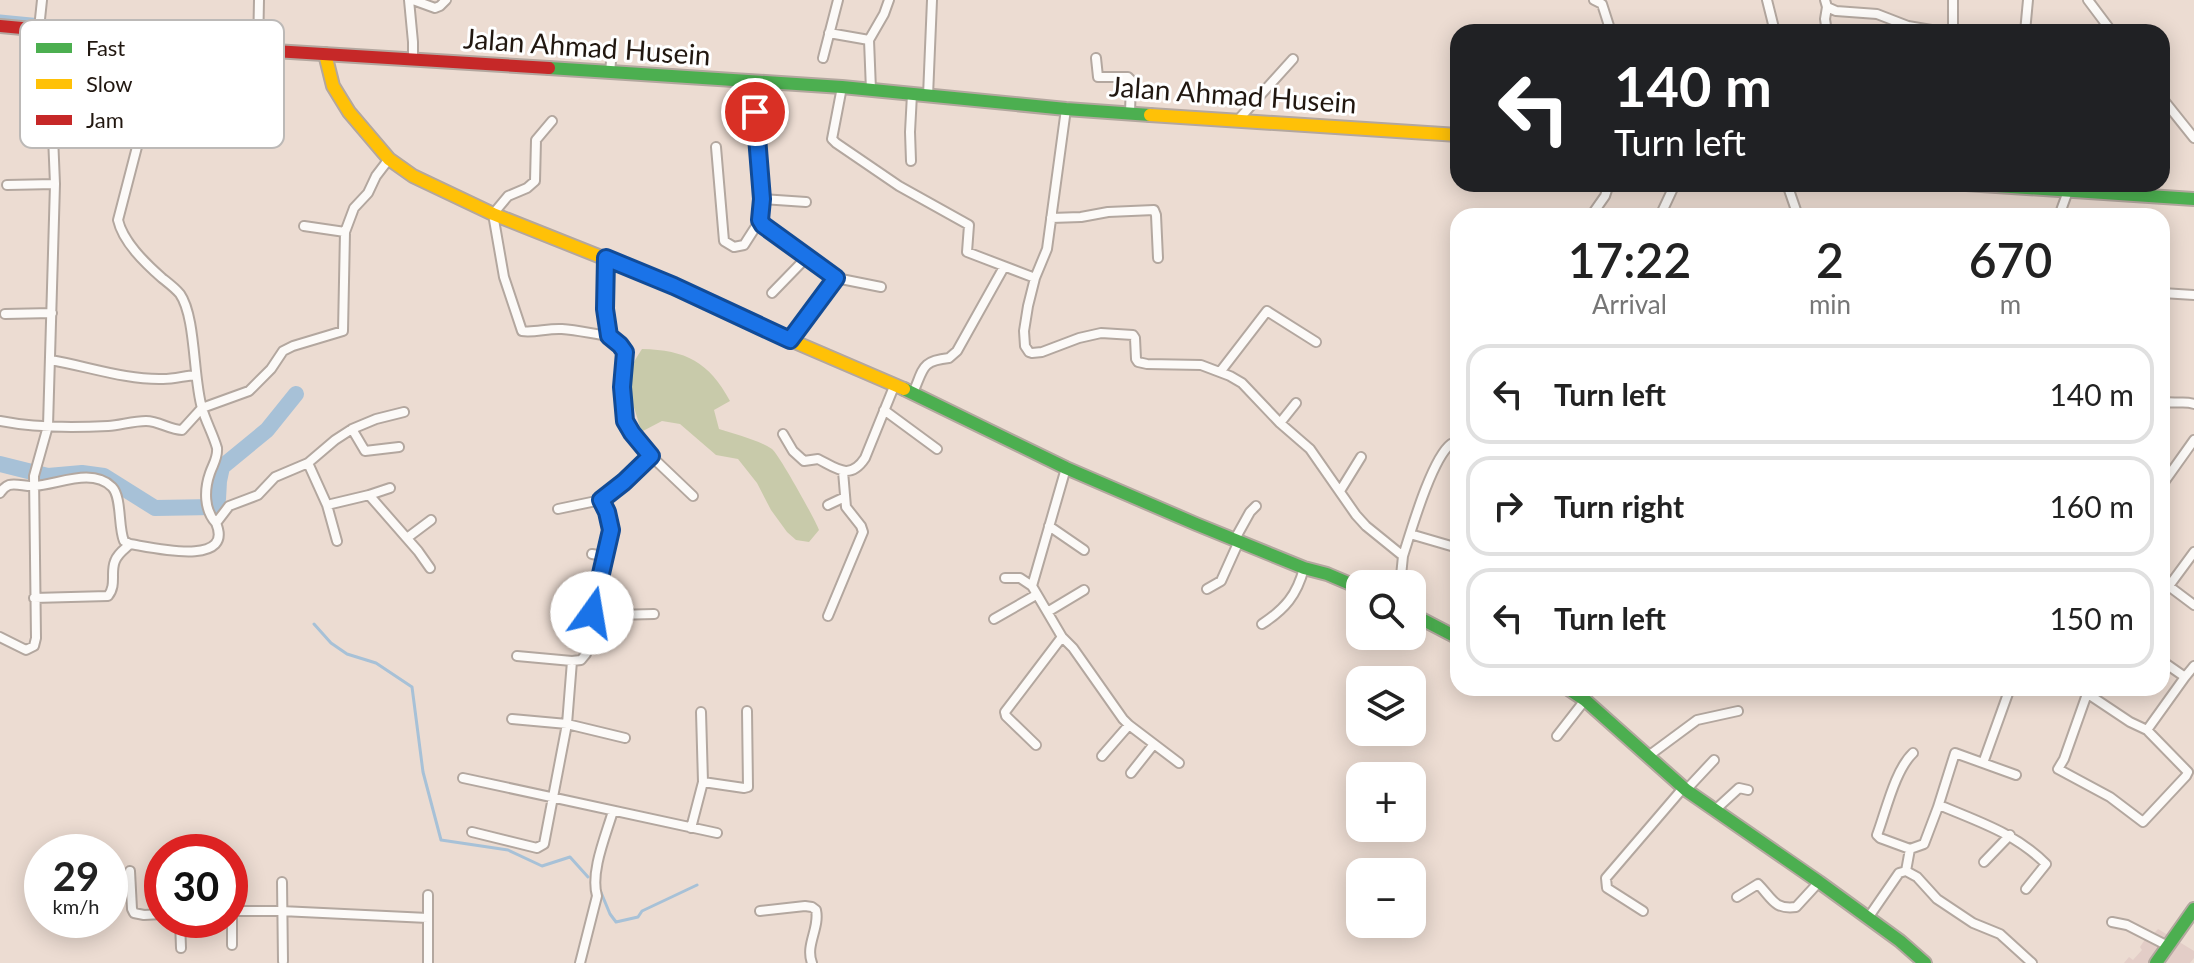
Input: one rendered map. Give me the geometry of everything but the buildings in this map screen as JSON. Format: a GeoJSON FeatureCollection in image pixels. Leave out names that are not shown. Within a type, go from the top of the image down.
{"type":"FeatureCollection","features":[{"type":"Feature","properties":{"kind":"street"},"geometry":{"type":"LineString","coordinates":[[41,20],[42,0]]}},
{"type":"Feature","properties":{"kind":"street"},"geometry":{"type":"LineString","coordinates":[[259,0],[259,20]]}},
{"type":"Feature","properties":{"kind":"street"},"geometry":{"type":"LineString","coordinates":[[413,61],[411,0],[435,8],[446,0]]}},
{"type":"Feature","properties":{"kind":"street"},"geometry":{"type":"LineString","coordinates":[[823,58],[838,0]]}},
{"type":"Feature","properties":{"kind":"street"},"geometry":{"type":"LineString","coordinates":[[871,90],[869,40],[889,0]]}},
{"type":"Feature","properties":{"kind":"street"},"geometry":{"type":"LineString","coordinates":[[928,96],[932,0]]}},
{"type":"Feature","properties":{"kind":"street"},"geometry":{"type":"LineString","coordinates":[[1594,0],[1602,4],[1608,24]]}},
{"type":"Feature","properties":{"kind":"street"},"geometry":{"type":"LineString","coordinates":[[1767,0],[1773,24]]}},
{"type":"Feature","properties":{"kind":"street"},"geometry":{"type":"LineString","coordinates":[[1953,0],[1953,24]]}},
{"type":"Feature","properties":{"kind":"street"},"geometry":{"type":"LineString","coordinates":[[2026,24],[2028,0]]}},
{"type":"Feature","properties":{"kind":"street"},"geometry":{"type":"LineString","coordinates":[[2088,0],[2106,24]]}},
{"type":"Feature","properties":{"kind":"street"},"geometry":{"type":"LineString","coordinates":[[1826,4],[1826,24]]}},
{"type":"Feature","properties":{"kind":"street"},"geometry":{"type":"LineString","coordinates":[[1826,4],[1836,11],[1877,14],[1903,24]]}},
{"type":"Feature","properties":{"kind":"street","name":"Jalan Ahmad Husein"},"geometry":{"type":"LineString","coordinates":[[0,26],[20,26]]}},
{"type":"Feature","properties":{"kind":"street"},"geometry":{"type":"LineString","coordinates":[[829,33],[869,40]]}},
{"type":"Feature","properties":{"kind":"street"},"geometry":{"type":"LineString","coordinates":[[610,72],[612,51]]}},
{"type":"Feature","properties":{"kind":"street","name":"Jalan Ahmad Husein"},"geometry":{"type":"LineString","coordinates":[[284,52],[842,87],[1066,109],[1450,134]]}},
{"type":"Feature","properties":{"kind":"street"},"geometry":{"type":"LineString","coordinates":[[325,54],[333,86],[349,112],[389,159],[413,176],[493,214],[674,286],[895,384],[1066,468],[1304,568],[1346,582]]}},
{"type":"Feature","properties":{"kind":"street"},"geometry":{"type":"LineString","coordinates":[[1096,58],[1098,77],[1128,77],[1131,80],[1130,113]]}},
{"type":"Feature","properties":{"kind":"street"},"geometry":{"type":"LineString","coordinates":[[1238,120],[1293,59]]}},
{"type":"Feature","properties":{"kind":"street"},"geometry":{"type":"LineString","coordinates":[[716,147],[724,241],[734,247],[744,245],[760,220],[762,199],[753,82]]}},
{"type":"Feature","properties":{"kind":"street"},"geometry":{"type":"LineString","coordinates":[[842,87],[832,139],[836,143],[899,186],[965,222],[970,229],[967,252],[1035,278]]}},
{"type":"Feature","properties":{"kind":"street"},"geometry":{"type":"LineString","coordinates":[[911,161],[912,94]]}},
{"type":"Feature","properties":{"kind":"street"},"geometry":{"type":"LineString","coordinates":[[2170,108],[2194,138]]}},
{"type":"Feature","properties":{"kind":"street"},"geometry":{"type":"LineString","coordinates":[[1066,109],[1047,249],[1035,278],[1024,331],[1025,346],[1029,352],[1042,352],[1086,336],[1123,333],[1135,338],[1138,362],[1193,364],[1242,383],[1310,449],[1366,526],[1403,556]]}},
{"type":"Feature","properties":{"kind":"street"},"geometry":{"type":"LineString","coordinates":[[552,121],[536,140],[535,181],[508,196],[493,214],[501,268],[522,331],[563,329],[609,336],[620,345],[625,352],[622,387],[625,421],[651,456],[693,496]]}},
{"type":"Feature","properties":{"kind":"street"},"geometry":{"type":"LineString","coordinates":[[0,637],[26,650],[34,646],[36,638],[35,472],[48,426],[54,148]]}},
{"type":"Feature","properties":{"kind":"street"},"geometry":{"type":"LineString","coordinates":[[0,493],[10,485],[35,486],[82,478],[103,482],[113,488],[117,496],[124,541],[203,552],[216,542],[219,534],[206,502],[210,472],[218,454],[202,408],[186,310],[181,297],[146,264],[119,227],[118,212],[137,148]]}},
{"type":"Feature","properties":{"kind":"street"},"geometry":{"type":"LineString","coordinates":[[0,421],[36,427],[110,426],[147,421],[178,431],[185,428],[202,408],[249,391],[271,369],[280,354],[293,346],[343,331],[345,232],[354,208],[365,198],[389,159]]}},
{"type":"Feature","properties":{"kind":"street"},"geometry":{"type":"LineString","coordinates":[[7,185],[55,184]]}},
{"type":"Feature","properties":{"kind":"street"},"geometry":{"type":"LineString","coordinates":[[2084,192],[2194,199]]}},
{"type":"Feature","properties":{"kind":"street"},"geometry":{"type":"LineString","coordinates":[[762,199],[806,202]]}},
{"type":"Feature","properties":{"kind":"street"},"geometry":{"type":"LineString","coordinates":[[1051,218],[1154,210],[1158,258]]}},
{"type":"Feature","properties":{"kind":"street"},"geometry":{"type":"LineString","coordinates":[[760,220],[767,230],[836,278],[881,287]]}},
{"type":"Feature","properties":{"kind":"street"},"geometry":{"type":"LineString","coordinates":[[304,226],[345,232]]}},
{"type":"Feature","properties":{"kind":"street"},"geometry":{"type":"LineString","coordinates":[[606,258],[605,309],[609,336]]}},
{"type":"Feature","properties":{"kind":"street"},"geometry":{"type":"LineString","coordinates":[[772,293],[806,258]]}},
{"type":"Feature","properties":{"kind":"street"},"geometry":{"type":"LineString","coordinates":[[913,393],[927,364],[935,359],[949,358],[957,351],[1004,267]]}},
{"type":"Feature","properties":{"kind":"street"},"geometry":{"type":"LineString","coordinates":[[790,340],[836,278]]}},
{"type":"Feature","properties":{"kind":"street"},"geometry":{"type":"LineString","coordinates":[[2170,294],[2194,295]]}},
{"type":"Feature","properties":{"kind":"street"},"geometry":{"type":"LineString","coordinates":[[1220,372],[1267,311],[1316,342]]}},
{"type":"Feature","properties":{"kind":"street"},"geometry":{"type":"LineString","coordinates":[[5,314],[52,313]]}},
{"type":"Feature","properties":{"kind":"street"},"geometry":{"type":"LineString","coordinates":[[50,360],[146,378],[195,375]]}},
{"type":"Feature","properties":{"kind":"street"},"geometry":{"type":"LineString","coordinates":[[783,434],[798,458],[808,462],[821,460],[831,468],[843,471],[860,465],[895,384]]}},
{"type":"Feature","properties":{"kind":"street"},"geometry":{"type":"LineString","coordinates":[[1280,423],[1296,403]]}},
{"type":"Feature","properties":{"kind":"street"},"geometry":{"type":"LineString","coordinates":[[2170,403],[2194,404]]}},
{"type":"Feature","properties":{"kind":"street"},"geometry":{"type":"LineString","coordinates":[[884,410],[937,449]]}},
{"type":"Feature","properties":{"kind":"street"},"geometry":{"type":"LineString","coordinates":[[213,519],[229,506],[258,495],[275,477],[308,463],[352,429],[404,412]]}},
{"type":"Feature","properties":{"kind":"street"},"geometry":{"type":"LineString","coordinates":[[352,429],[365,451],[399,447]]}},
{"type":"Feature","properties":{"kind":"street"},"geometry":{"type":"LineString","coordinates":[[2170,474],[2194,440]]}},
{"type":"Feature","properties":{"kind":"street"},"geometry":{"type":"LineString","coordinates":[[1402,570],[1403,556],[1424,493],[1444,449],[1450,445]]}},
{"type":"Feature","properties":{"kind":"street"},"geometry":{"type":"LineString","coordinates":[[558,509],[601,500],[651,456]]}},
{"type":"Feature","properties":{"kind":"street"},"geometry":{"type":"LineString","coordinates":[[1340,491],[1361,457]]}},
{"type":"Feature","properties":{"kind":"street"},"geometry":{"type":"LineString","coordinates":[[308,463],[327,505],[337,541]]}},
{"type":"Feature","properties":{"kind":"street"},"geometry":{"type":"LineString","coordinates":[[994,619],[1034,590],[1066,468]]}},
{"type":"Feature","properties":{"kind":"street"},"geometry":{"type":"LineString","coordinates":[[828,616],[863,532],[846,507],[843,471]]}},
{"type":"Feature","properties":{"kind":"street"},"geometry":{"type":"LineString","coordinates":[[327,505],[390,488]]}},
{"type":"Feature","properties":{"kind":"street"},"geometry":{"type":"LineString","coordinates":[[369,495],[430,568]]}},
{"type":"Feature","properties":{"kind":"street"},"geometry":{"type":"LineString","coordinates":[[828,505],[845,497]]}},
{"type":"Feature","properties":{"kind":"street"},"geometry":{"type":"LineString","coordinates":[[592,613],[611,530],[601,500]]}},
{"type":"Feature","properties":{"kind":"street"},"geometry":{"type":"LineString","coordinates":[[1207,589],[1221,581],[1250,512],[1256,506]]}},
{"type":"Feature","properties":{"kind":"street"},"geometry":{"type":"LineString","coordinates":[[407,538],[431,520]]}},
{"type":"Feature","properties":{"kind":"street"},"geometry":{"type":"LineString","coordinates":[[1049,526],[1084,550]]}},
{"type":"Feature","properties":{"kind":"street"},"geometry":{"type":"LineString","coordinates":[[1410,534],[1450,546]]}},
{"type":"Feature","properties":{"kind":"street"},"geometry":{"type":"LineString","coordinates":[[34,598],[108,596],[113,589],[115,561],[130,544]]}},
{"type":"Feature","properties":{"kind":"street"},"geometry":{"type":"LineString","coordinates":[[2170,578],[2194,552]]}},
{"type":"Feature","properties":{"kind":"street"},"geometry":{"type":"LineString","coordinates":[[592,554],[604,556]]}},
{"type":"Feature","properties":{"kind":"street"},"geometry":{"type":"LineString","coordinates":[[1262,624],[1290,602],[1304,568]]}},
{"type":"Feature","properties":{"kind":"street"},"geometry":{"type":"LineString","coordinates":[[1005,578],[1020,578],[1034,590],[1062,637],[1129,725],[1179,763]]}},
{"type":"Feature","properties":{"kind":"street"},"geometry":{"type":"LineString","coordinates":[[2170,587],[2194,605]]}},
{"type":"Feature","properties":{"kind":"street"},"geometry":{"type":"LineString","coordinates":[[1049,611],[1084,590]]}},
{"type":"Feature","properties":{"kind":"street"},"geometry":{"type":"LineString","coordinates":[[517,656],[572,661],[584,658],[586,615],[654,614]]}},
{"type":"Feature","properties":{"kind":"street"},"geometry":{"type":"LineString","coordinates":[[1426,621],[1450,634]]}},
{"type":"Feature","properties":{"kind":"street"},"geometry":{"type":"LineString","coordinates":[[1036,745],[1005,712],[1062,637]]}},
{"type":"Feature","properties":{"kind":"street"},"geometry":{"type":"LineString","coordinates":[[472,832],[541,847],[544,844],[567,724],[572,661]]}},
{"type":"Feature","properties":{"kind":"street"},"geometry":{"type":"LineString","coordinates":[[2147,730],[2194,666]]}},
{"type":"Feature","properties":{"kind":"street"},"geometry":{"type":"LineString","coordinates":[[2170,667],[2185,677]]}},
{"type":"Feature","properties":{"kind":"street"},"geometry":{"type":"LineString","coordinates":[[1579,696],[1685,788],[1819,882],[1925,963]]}},
{"type":"Feature","properties":{"kind":"street"},"geometry":{"type":"LineString","coordinates":[[1983,763],[2007,696]]}},
{"type":"Feature","properties":{"kind":"street"},"geometry":{"type":"LineString","coordinates":[[2082,696],[2064,759],[2058,769],[2110,797],[2143,822],[2188,772],[2147,730],[2091,696]]}},
{"type":"Feature","properties":{"kind":"street"},"geometry":{"type":"LineString","coordinates":[[1557,736],[1585,700]]}},
{"type":"Feature","properties":{"kind":"street"},"geometry":{"type":"LineString","coordinates":[[703,782],[748,787],[747,711]]}},
{"type":"Feature","properties":{"kind":"street"},"geometry":{"type":"LineString","coordinates":[[1647,757],[1697,720],[1738,711]]}},
{"type":"Feature","properties":{"kind":"street"},"geometry":{"type":"LineString","coordinates":[[691,828],[703,782],[701,712]]}},
{"type":"Feature","properties":{"kind":"street"},"geometry":{"type":"LineString","coordinates":[[512,719],[567,724],[625,738]]}},
{"type":"Feature","properties":{"kind":"street"},"geometry":{"type":"LineString","coordinates":[[1102,756],[1129,725]]}},
{"type":"Feature","properties":{"kind":"street"},"geometry":{"type":"LineString","coordinates":[[1131,773],[1154,744]]}},
{"type":"Feature","properties":{"kind":"street"},"geometry":{"type":"LineString","coordinates":[[1913,753],[1900,774],[1877,835],[1910,849],[1924,844],[1955,753],[2016,775]]}},
{"type":"Feature","properties":{"kind":"street"},"geometry":{"type":"LineString","coordinates":[[1643,911],[1607,888],[1606,878],[1685,788],[1714,760]]}},
{"type":"Feature","properties":{"kind":"street"},"geometry":{"type":"LineString","coordinates":[[463,778],[717,833]]}},
{"type":"Feature","properties":{"kind":"street"},"geometry":{"type":"LineString","coordinates":[[1715,810],[1740,787],[1748,790]]}},
{"type":"Feature","properties":{"kind":"street"},"geometry":{"type":"LineString","coordinates":[[1938,807],[2010,835],[2031,849],[2046,864],[2026,889]]}},
{"type":"Feature","properties":{"kind":"street"},"geometry":{"type":"LineString","coordinates":[[580,963],[597,896],[594,885],[596,869],[613,811]]}},
{"type":"Feature","properties":{"kind":"street"},"geometry":{"type":"LineString","coordinates":[[1984,862],[2010,835]]}},
{"type":"Feature","properties":{"kind":"street"},"geometry":{"type":"LineString","coordinates":[[1906,871],[1910,849]]}},
{"type":"Feature","properties":{"kind":"street"},"geometry":{"type":"LineString","coordinates":[[130,871],[132,909],[134,913],[144,915]]}},
{"type":"Feature","properties":{"kind":"street"},"geometry":{"type":"LineString","coordinates":[[1868,918],[1899,873],[1906,871],[1917,877],[1937,899],[1973,923],[2000,934],[2032,963]]}},
{"type":"Feature","properties":{"kind":"street"},"geometry":{"type":"LineString","coordinates":[[282,882],[283,961]]}},
{"type":"Feature","properties":{"kind":"street"},"geometry":{"type":"LineString","coordinates":[[1737,897],[1757,883],[1777,905],[1784,909],[1796,907],[1819,882]]}},
{"type":"Feature","properties":{"kind":"street"},"geometry":{"type":"LineString","coordinates":[[428,895],[428,963]]}},
{"type":"Feature","properties":{"kind":"street"},"geometry":{"type":"LineString","coordinates":[[760,911],[805,906],[816,910],[818,921],[809,953],[812,963]]}},
{"type":"Feature","properties":{"kind":"street"},"geometry":{"type":"LineString","coordinates":[[2156,963],[2194,909]]}},
{"type":"Feature","properties":{"kind":"street"},"geometry":{"type":"LineString","coordinates":[[248,911],[428,918]]}},
{"type":"Feature","properties":{"kind":"street"},"geometry":{"type":"LineString","coordinates":[[2112,922],[2127,925],[2168,946]]}},
{"type":"Feature","properties":{"kind":"street"},"geometry":{"type":"LineString","coordinates":[[181,938],[181,948]]}},
{"type":"Feature","properties":{"kind":"street"},"geometry":{"type":"LineString","coordinates":[[232,938],[232,945]]}},
{"type":"Feature","properties":{"kind":"shaded area"},"geometry":{"type":"Polygon","coordinates":[[[2158,929],[2194,951],[2190,963],[2124,963],[2129,957],[2133,960],[2142,950],[2140,947],[2150,932],[2158,929]]]}},
{"type":"Feature","properties":{"kind":"green space"},"geometry":{"type":"Polygon","coordinates":[[[642,349],[684,356],[714,377],[730,401],[714,410],[719,429],[760,442],[776,453],[819,530],[809,542],[796,540],[787,532],[738,459],[716,455],[680,424],[662,421],[641,432],[628,382],[642,349]]]}},
{"type":"Feature","properties":{"kind":"waterway"},"geometry":{"type":"LineString","coordinates":[[0,19],[20,21]]}},
{"type":"Feature","properties":{"kind":"waterway"},"geometry":{"type":"LineString","coordinates":[[0,464],[48,476],[82,473],[104,476],[155,508],[214,507],[222,467],[267,430],[296,394]]}},
{"type":"Feature","properties":{"kind":"waterway"},"geometry":{"type":"LineString","coordinates":[[314,624],[331,643],[347,654],[376,663],[412,687],[423,772],[441,840],[508,850],[542,866],[570,857],[588,877]]}},
{"type":"Feature","properties":{"kind":"waterway"},"geometry":{"type":"LineString","coordinates":[[600,890],[616,922],[638,917],[642,911],[697,885]]}},
{"type":"Feature","properties":{"kind":"traffic: fast"},"geometry":{"type":"LineString","coordinates":[[549,68],[842,87],[1150,115]]}},
{"type":"Feature","properties":{"kind":"traffic: fast"},"geometry":{"type":"LineString","coordinates":[[2088,192],[2194,199]]}},
{"type":"Feature","properties":{"kind":"traffic: fast"},"geometry":{"type":"LineString","coordinates":[[904,389],[1066,468],[1304,568],[1346,582]]}},
{"type":"Feature","properties":{"kind":"traffic: fast"},"geometry":{"type":"LineString","coordinates":[[1426,621],[1450,634]]}},
{"type":"Feature","properties":{"kind":"traffic: fast"},"geometry":{"type":"LineString","coordinates":[[1579,696],[1686,790],[1819,882],[1925,963]]}},
{"type":"Feature","properties":{"kind":"traffic: fast"},"geometry":{"type":"LineString","coordinates":[[2156,963],[2194,909]]}},
{"type":"Feature","properties":{"kind":"traffic: slow"},"geometry":{"type":"LineString","coordinates":[[325,54],[333,86],[349,112],[389,159],[413,176],[493,214],[674,286],[904,389]]}},
{"type":"Feature","properties":{"kind":"traffic: slow"},"geometry":{"type":"LineString","coordinates":[[1150,115],[1450,134]]}},
{"type":"Feature","properties":{"kind":"traffic: jam"},"geometry":{"type":"LineString","coordinates":[[0,26],[20,28]]}},
{"type":"Feature","properties":{"kind":"traffic: jam"},"geometry":{"type":"LineString","coordinates":[[284,52],[549,68]]}},
{"type":"Feature","properties":{"kind":"route"},"geometry":{"type":"LineString","coordinates":[[592,613],[611,530],[601,500],[651,456],[625,421],[622,387],[626,357],[623,348],[609,336],[605,309],[606,258],[790,340],[836,278],[767,230],[760,220],[762,199],[755,112]]}}]}
